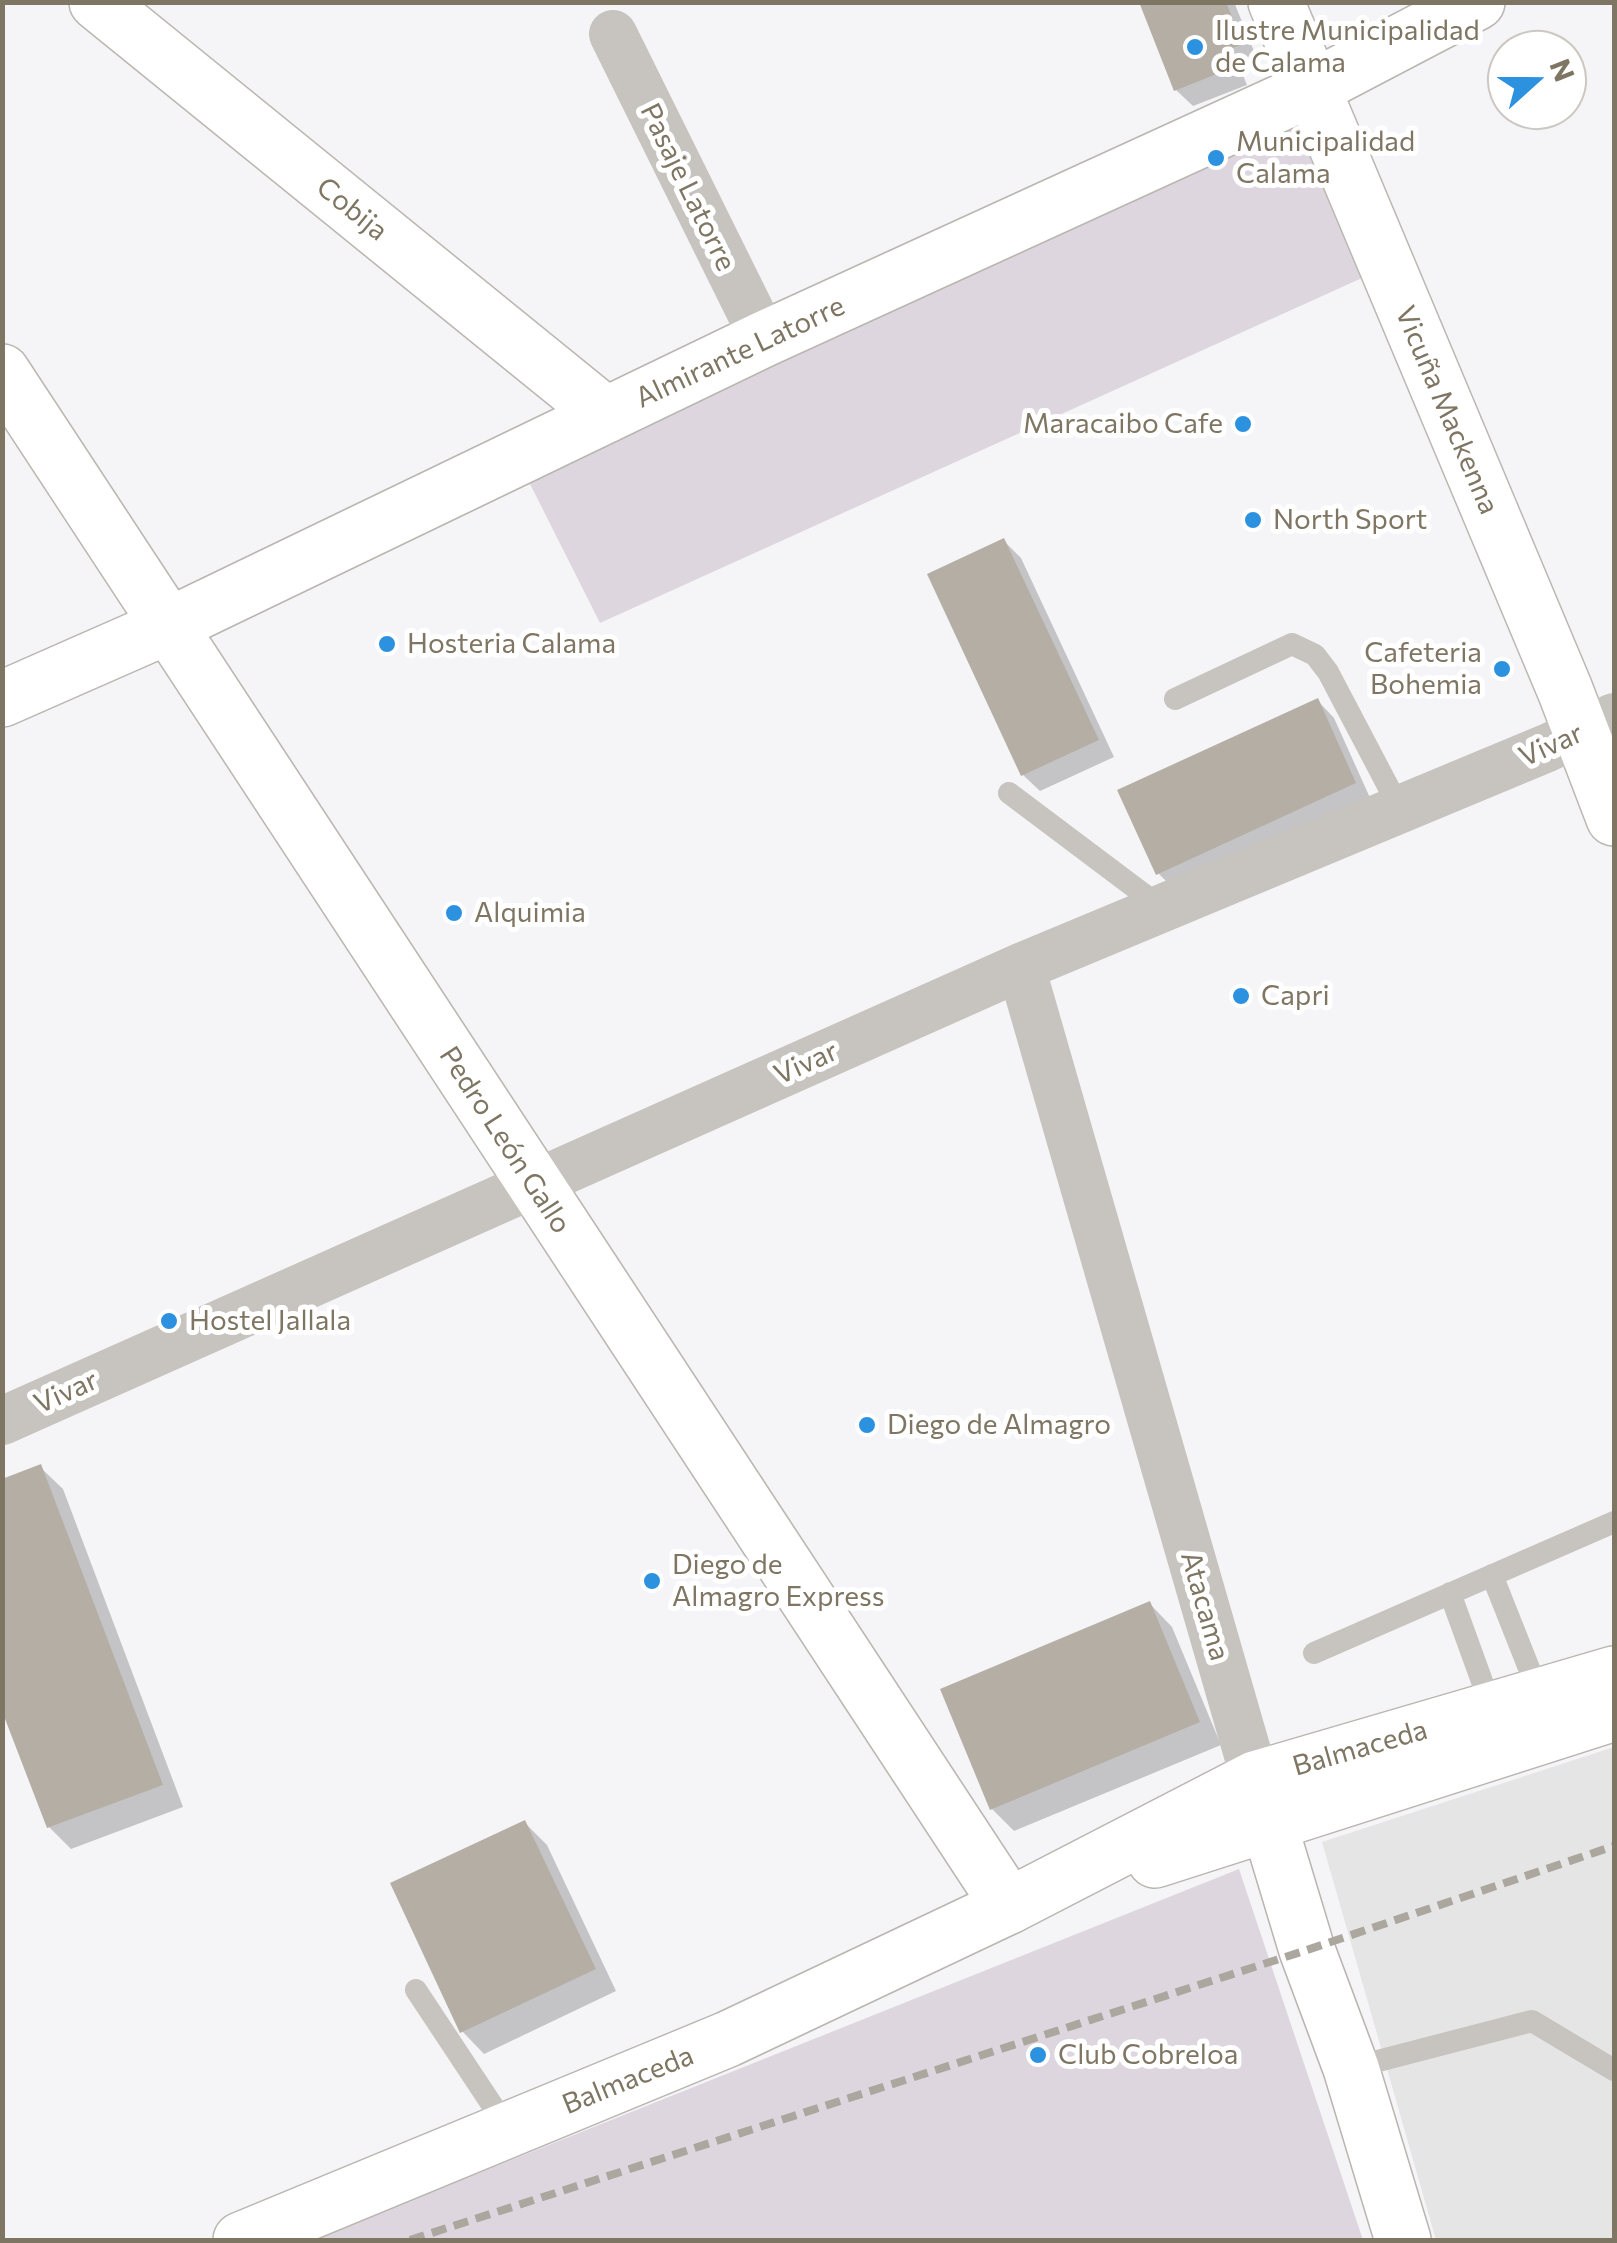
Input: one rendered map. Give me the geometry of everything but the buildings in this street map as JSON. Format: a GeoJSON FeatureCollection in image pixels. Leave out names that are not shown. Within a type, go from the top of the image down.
{"type":"FeatureCollection","features":[{"type":"Feature","properties":{"kind":"main road","name":"Cobija"},"geometry":{"type":"LineString","coordinates":[[97,2],[606,415]]}},
{"type":"Feature","properties":{"kind":"main road","name":"Vicuña Mackenna"},"geometry":{"type":"LineString","coordinates":[[1276,2],[1550,654],[1598,724],[1614,818]]}},
{"type":"Feature","properties":{"kind":"main road","name":"Almirante Latorre"},"geometry":{"type":"LineString","coordinates":[[2,700],[168,626],[764,340],[1311,89],[1477,2]]}},
{"type":"Feature","properties":{"kind":"main road","name":"Pedro León Gallo"},"geometry":{"type":"LineString","coordinates":[[2,372],[1009,1906]]}},
{"type":"Feature","properties":{"kind":"main road","name":"Balmaceda"},"geometry":{"type":"LineString","coordinates":[[241,2240],[728,2039],[1009,1906],[1262,1801],[1516,1703],[1614,1674]]}},
{"type":"Feature","properties":{"kind":"main road","name":"Balmaceda"},"geometry":{"type":"LineString","coordinates":[[1262,1801],[1614,1713]]}},
{"type":"Feature","properties":{"kind":"main road","name":"Atacama"},"geometry":{"type":"LineString","coordinates":[[1262,1801],[1403,2240]]}},
{"type":"Feature","properties":{"kind":"street","name":"Pasaje Latorre"},"geometry":{"type":"LineString","coordinates":[[612,34],[764,340]]}},
{"type":"Feature","properties":{"kind":"street","name":"Vivar"},"geometry":{"type":"LineString","coordinates":[[2,1421],[1020,967],[1598,724]]}},
{"type":"Feature","properties":{"kind":"street","name":"Atacama"},"geometry":{"type":"LineString","coordinates":[[1020,967],[1262,1801]]}},
{"type":"Feature","properties":{"kind":"lane"},"geometry":{"type":"LineString","coordinates":[[1175,699],[1292,644],[1315,654],[1400,809]]}},
{"type":"Feature","properties":{"kind":"lane"},"geometry":{"type":"LineString","coordinates":[[1009,793],[1162,908]]}},
{"type":"Feature","properties":{"kind":"lane"},"geometry":{"type":"LineString","coordinates":[[1314,1653],[1614,1522]]}},
{"type":"Feature","properties":{"kind":"lane"},"geometry":{"type":"LineString","coordinates":[[1492,1576],[1516,1703]]}},
{"type":"Feature","properties":{"kind":"lane"},"geometry":{"type":"LineString","coordinates":[[1450,1594],[1516,1703]]}},
{"type":"Feature","properties":{"kind":"lane"},"geometry":{"type":"LineString","coordinates":[[416,1990],[508,2130]]}},
{"type":"Feature","properties":{"kind":"lane"},"geometry":{"type":"LineString","coordinates":[[1350,2068],[1532,2021],[1614,2070]]}},
{"type":"Feature","properties":{"kind":"shaded area"},"geometry":{"type":"Polygon","coordinates":[[[1306,109],[1373,273],[600,623],[525,474],[1306,109]]]}},
{"type":"Feature","properties":{"kind":"shaded area"},"geometry":{"type":"Polygon","coordinates":[[[1614,1747],[1614,2240],[1436,2240],[1322,1842],[1614,1747]]]}},
{"type":"Feature","properties":{"kind":"shaded area","name":"Club Cobreloa"},"geometry":{"type":"Polygon","coordinates":[[[1239,1869],[1363,2240],[311,2240],[1239,1869]]]}},
{"type":"Feature","properties":{"kind":"railway"},"geometry":{"type":"LineString","coordinates":[[410,2240],[1307,1950],[1614,1846]]}},
{"type":"Feature","properties":{"kind":"place","name":"Ilustre Municipalidad de Calama"},"geometry":{"type":"Point","coordinates":[1195,47]}},
{"type":"Feature","properties":{"kind":"place","name":"Municipalidad Calama"},"geometry":{"type":"Point","coordinates":[1216,158]}},
{"type":"Feature","properties":{"kind":"place","name":"Maracaibo Cafe"},"geometry":{"type":"Point","coordinates":[1243,424]}},
{"type":"Feature","properties":{"kind":"place","name":"North Sport"},"geometry":{"type":"Point","coordinates":[1253,520]}},
{"type":"Feature","properties":{"kind":"place","name":"Hosteria Calama"},"geometry":{"type":"Point","coordinates":[387,644]}},
{"type":"Feature","properties":{"kind":"place","name":"Cafeteria Bohemia"},"geometry":{"type":"Point","coordinates":[1502,669]}},
{"type":"Feature","properties":{"kind":"place","name":"Alquimia"},"geometry":{"type":"Point","coordinates":[454,913]}},
{"type":"Feature","properties":{"kind":"place","name":"Capri"},"geometry":{"type":"Point","coordinates":[1241,996]}},
{"type":"Feature","properties":{"kind":"place","name":"Hostel Jallala"},"geometry":{"type":"Point","coordinates":[169,1321]}},
{"type":"Feature","properties":{"kind":"place","name":"Diego de Almagro"},"geometry":{"type":"Point","coordinates":[867,1425]}},
{"type":"Feature","properties":{"kind":"place","name":"Diego de Almagro Express"},"geometry":{"type":"Point","coordinates":[652,1581]}},
{"type":"Feature","properties":{"kind":"place","name":"Club Cobreloa"},"geometry":{"type":"Point","coordinates":[1038,2055]}}]}
